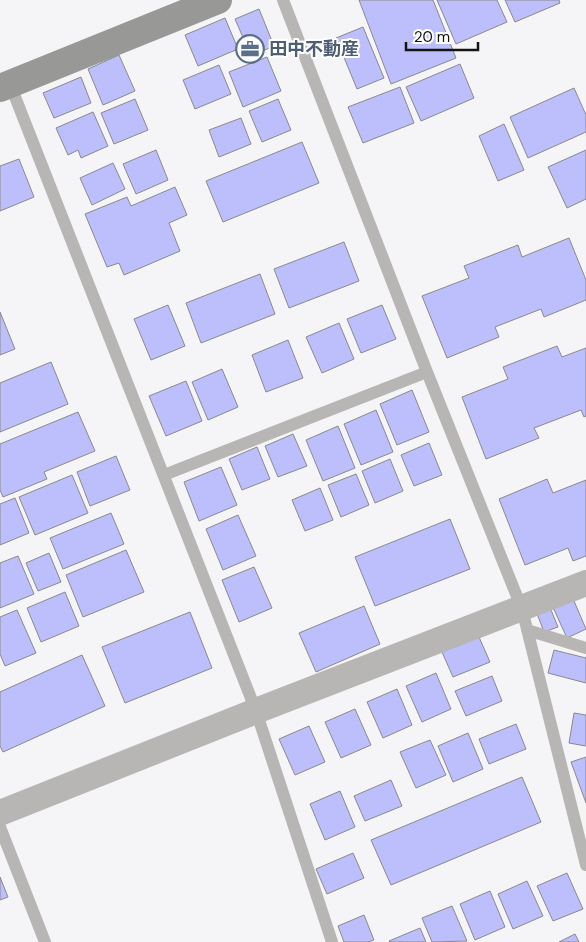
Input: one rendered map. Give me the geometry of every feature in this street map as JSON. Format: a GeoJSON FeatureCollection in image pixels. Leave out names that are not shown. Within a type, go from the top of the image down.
{"type":"FeatureCollection","features":[{"type":"Feature","properties":{"kind":"street"},"geometry":{"type":"LineString","coordinates":[[5,86],[218,0]]}},
{"type":"Feature","properties":{"kind":"street"},"geometry":{"type":"LineString","coordinates":[[0,813],[256,711],[524,619],[586,583]]}},
{"type":"Feature","properties":{"kind":"lane"},"geometry":{"type":"LineString","coordinates":[[283,0],[524,619],[586,864]]}},
{"type":"Feature","properties":{"kind":"lane"},"geometry":{"type":"LineString","coordinates":[[5,86],[164,474],[256,711],[332,942]]}},
{"type":"Feature","properties":{"kind":"lane"},"geometry":{"type":"LineString","coordinates":[[164,474],[427,372]]}},
{"type":"Feature","properties":{"kind":"lane"},"geometry":{"type":"LineString","coordinates":[[524,619],[586,648]]}},
{"type":"Feature","properties":{"kind":"lane"},"geometry":{"type":"LineString","coordinates":[[0,827],[45,942]]}},
{"type":"Feature","properties":{"kind":"building"},"geometry":{"type":"Polygon","coordinates":[[[359,0],[433,0],[456,58],[391,84],[359,0]]]}},
{"type":"Feature","properties":{"kind":"building"},"geometry":{"type":"Polygon","coordinates":[[[437,0],[497,0],[507,22],[456,44],[437,0]]]}},
{"type":"Feature","properties":{"kind":"building"},"geometry":{"type":"Polygon","coordinates":[[[505,0],[559,0],[560,3],[515,22],[505,0]]]}},
{"type":"Feature","properties":{"kind":"building"},"geometry":{"type":"Polygon","coordinates":[[[259,9],[274,46],[251,56],[235,19],[259,9]]]}},
{"type":"Feature","properties":{"kind":"building"},"geometry":{"type":"Polygon","coordinates":[[[225,18],[238,49],[198,66],[185,35],[225,18]]]}},
{"type":"Feature","properties":{"kind":"building"},"geometry":{"type":"Polygon","coordinates":[[[363,27],[384,78],[357,89],[336,38],[363,27]]]}},
{"type":"Feature","properties":{"kind":"building"},"geometry":{"type":"Polygon","coordinates":[[[119,55],[135,91],[103,105],[88,69],[119,55]]]}},
{"type":"Feature","properties":{"kind":"building"},"geometry":{"type":"Polygon","coordinates":[[[267,57],[281,91],[243,107],[229,72],[267,57]]]}},
{"type":"Feature","properties":{"kind":"building"},"geometry":{"type":"Polygon","coordinates":[[[460,64],[474,98],[421,121],[406,87],[460,64]]]}},
{"type":"Feature","properties":{"kind":"building"},"geometry":{"type":"Polygon","coordinates":[[[219,65],[231,94],[195,109],[183,80],[219,65]]]}},
{"type":"Feature","properties":{"kind":"building"},"geometry":{"type":"Polygon","coordinates":[[[81,77],[91,103],[54,118],[43,93],[81,77]]]}},
{"type":"Feature","properties":{"kind":"building"},"geometry":{"type":"Polygon","coordinates":[[[400,87],[414,123],[363,143],[348,107],[400,87]]]}},
{"type":"Feature","properties":{"kind":"building"},"geometry":{"type":"Polygon","coordinates":[[[574,88],[586,115],[586,132],[528,158],[510,117],[574,88]]]}},
{"type":"Feature","properties":{"kind":"building"},"geometry":{"type":"Polygon","coordinates":[[[135,99],[148,130],[114,144],[101,113],[135,99]]]}},
{"type":"Feature","properties":{"kind":"building"},"geometry":{"type":"Polygon","coordinates":[[[278,99],[291,130],[262,142],[249,111],[278,99]]]}},
{"type":"Feature","properties":{"kind":"building"},"geometry":{"type":"Polygon","coordinates":[[[93,112],[108,146],[81,158],[78,150],[68,155],[56,128],[93,112]]]}},
{"type":"Feature","properties":{"kind":"building"},"geometry":{"type":"Polygon","coordinates":[[[241,118],[251,144],[219,157],[209,130],[241,118]]]}},
{"type":"Feature","properties":{"kind":"building"},"geometry":{"type":"Polygon","coordinates":[[[504,124],[524,170],[498,181],[479,136],[504,124]]]}},
{"type":"Feature","properties":{"kind":"building"},"geometry":{"type":"Polygon","coordinates":[[[302,142],[319,183],[223,222],[206,181],[302,142]]]}},
{"type":"Feature","properties":{"kind":"building"},"geometry":{"type":"Polygon","coordinates":[[[156,150],[168,180],[136,194],[123,164],[156,150]]]}},
{"type":"Feature","properties":{"kind":"building"},"geometry":{"type":"Polygon","coordinates":[[[586,150],[586,199],[567,208],[548,167],[586,150]]]}},
{"type":"Feature","properties":{"kind":"building"},"geometry":{"type":"Polygon","coordinates":[[[19,159],[34,197],[0,211],[0,166],[19,159]]]}},
{"type":"Feature","properties":{"kind":"building"},"geometry":{"type":"Polygon","coordinates":[[[113,163],[125,189],[92,205],[80,178],[113,163]]]}},
{"type":"Feature","properties":{"kind":"building"},"geometry":{"type":"Polygon","coordinates":[[[175,187],[187,215],[169,223],[180,251],[124,275],[119,263],[107,267],[85,214],[127,197],[131,206],[175,187]]]}},
{"type":"Feature","properties":{"kind":"building"},"geometry":{"type":"Polygon","coordinates":[[[569,238],[586,280],[586,300],[544,317],[541,309],[495,327],[499,337],[447,358],[422,296],[469,278],[464,266],[518,245],[522,257],[569,238]]]}},
{"type":"Feature","properties":{"kind":"building"},"geometry":{"type":"Polygon","coordinates":[[[344,242],[359,281],[289,308],[274,269],[344,242]]]}},
{"type":"Feature","properties":{"kind":"building"},"geometry":{"type":"Polygon","coordinates":[[[260,274],[275,314],[201,343],[186,303],[260,274]]]}},
{"type":"Feature","properties":{"kind":"building"},"geometry":{"type":"Polygon","coordinates":[[[168,305],[185,346],[151,360],[134,319],[168,305]]]}},
{"type":"Feature","properties":{"kind":"building"},"geometry":{"type":"Polygon","coordinates":[[[382,305],[396,339],[361,353],[347,319],[382,305]]]}},
{"type":"Feature","properties":{"kind":"building"},"geometry":{"type":"Polygon","coordinates":[[[0,312],[15,349],[0,355],[0,312]]]}},
{"type":"Feature","properties":{"kind":"building"},"geometry":{"type":"Polygon","coordinates":[[[339,323],[354,359],[322,373],[306,337],[339,323]]]}},
{"type":"Feature","properties":{"kind":"building"},"geometry":{"type":"Polygon","coordinates":[[[288,340],[303,378],[266,392],[252,355],[288,340]]]}},
{"type":"Feature","properties":{"kind":"building"},"geometry":{"type":"Polygon","coordinates":[[[557,346],[562,357],[586,348],[586,416],[584,417],[581,410],[534,428],[539,438],[486,459],[462,397],[508,379],[503,367],[557,346]]]}},
{"type":"Feature","properties":{"kind":"building"},"geometry":{"type":"Polygon","coordinates":[[[51,362],[68,404],[0,432],[0,383],[51,362]]]}},
{"type":"Feature","properties":{"kind":"building"},"geometry":{"type":"Polygon","coordinates":[[[222,369],[238,407],[208,420],[192,382],[222,369]]]}},
{"type":"Feature","properties":{"kind":"building"},"geometry":{"type":"Polygon","coordinates":[[[186,381],[202,421],[166,436],[149,396],[186,381]]]}},
{"type":"Feature","properties":{"kind":"building"},"geometry":{"type":"Polygon","coordinates":[[[412,390],[429,432],[397,445],[380,404],[412,390]]]}},
{"type":"Feature","properties":{"kind":"building"},"geometry":{"type":"Polygon","coordinates":[[[376,410],[393,452],[361,465],[344,424],[376,410]]]}},
{"type":"Feature","properties":{"kind":"building"},"geometry":{"type":"Polygon","coordinates":[[[78,412],[95,451],[44,472],[47,479],[3,497],[0,490],[0,444],[78,412]]]}},
{"type":"Feature","properties":{"kind":"building"},"geometry":{"type":"Polygon","coordinates":[[[338,426],[355,468],[323,481],[306,440],[338,426]]]}},
{"type":"Feature","properties":{"kind":"building"},"geometry":{"type":"Polygon","coordinates":[[[293,434],[307,466],[278,477],[265,446],[293,434]]]}},
{"type":"Feature","properties":{"kind":"building"},"geometry":{"type":"Polygon","coordinates":[[[429,443],[442,475],[414,486],[401,455],[429,443]]]}},
{"type":"Feature","properties":{"kind":"building"},"geometry":{"type":"Polygon","coordinates":[[[257,447],[270,479],[242,490],[229,459],[257,447]]]}},
{"type":"Feature","properties":{"kind":"building"},"geometry":{"type":"Polygon","coordinates":[[[116,456],[130,490],[90,506],[77,472],[116,456]]]}},
{"type":"Feature","properties":{"kind":"building"},"geometry":{"type":"Polygon","coordinates":[[[390,459],[403,491],[375,503],[362,471],[390,459]]]}},
{"type":"Feature","properties":{"kind":"building"},"geometry":{"type":"Polygon","coordinates":[[[221,467],[237,505],[199,521],[184,482],[221,467]]]}},
{"type":"Feature","properties":{"kind":"building"},"geometry":{"type":"Polygon","coordinates":[[[356,474],[369,505],[341,517],[328,485],[356,474]]]}},
{"type":"Feature","properties":{"kind":"building"},"geometry":{"type":"Polygon","coordinates":[[[72,475],[88,513],[35,535],[19,497],[72,475]]]}},
{"type":"Feature","properties":{"kind":"building"},"geometry":{"type":"Polygon","coordinates":[[[547,479],[553,493],[586,480],[586,556],[573,561],[568,548],[525,565],[499,499],[547,479]]]}},
{"type":"Feature","properties":{"kind":"building"},"geometry":{"type":"Polygon","coordinates":[[[320,488],[333,520],[305,531],[292,500],[320,488]]]}},
{"type":"Feature","properties":{"kind":"building"},"geometry":{"type":"Polygon","coordinates":[[[15,498],[29,533],[0,545],[0,504],[15,498]]]}},
{"type":"Feature","properties":{"kind":"building"},"geometry":{"type":"Polygon","coordinates":[[[111,513],[124,544],[63,569],[50,538],[111,513]]]}},
{"type":"Feature","properties":{"kind":"building"},"geometry":{"type":"Polygon","coordinates":[[[238,515],[256,556],[223,570],[206,529],[238,515]]]}},
{"type":"Feature","properties":{"kind":"building"},"geometry":{"type":"Polygon","coordinates":[[[450,519],[470,569],[375,606],[355,557],[450,519]]]}},
{"type":"Feature","properties":{"kind":"building"},"geometry":{"type":"Polygon","coordinates":[[[126,550],[144,592],[83,617],[66,575],[126,550]]]}},
{"type":"Feature","properties":{"kind":"building"},"geometry":{"type":"Polygon","coordinates":[[[49,553],[61,582],[38,591],[26,563],[49,553]]]}},
{"type":"Feature","properties":{"kind":"building"},"geometry":{"type":"Polygon","coordinates":[[[18,556],[34,594],[0,608],[0,563],[18,556]]]}},
{"type":"Feature","properties":{"kind":"building"},"geometry":{"type":"Polygon","coordinates":[[[254,567],[272,608],[239,622],[222,580],[254,567]]]}},
{"type":"Feature","properties":{"kind":"building"},"geometry":{"type":"Polygon","coordinates":[[[65,592],[79,626],[41,642],[27,608],[65,592]]]}},
{"type":"Feature","properties":{"kind":"building"},"geometry":{"type":"Polygon","coordinates":[[[571,594],[586,629],[567,638],[551,603],[571,594]]]}},
{"type":"Feature","properties":{"kind":"building"},"geometry":{"type":"Polygon","coordinates":[[[549,605],[558,627],[544,632],[536,611],[549,605]]]}},
{"type":"Feature","properties":{"kind":"building"},"geometry":{"type":"Polygon","coordinates":[[[364,606],[380,644],[316,672],[299,633],[364,606]]]}},
{"type":"Feature","properties":{"kind":"building"},"geometry":{"type":"Polygon","coordinates":[[[17,610],[36,653],[5,666],[0,654],[0,617],[17,610]]]}},
{"type":"Feature","properties":{"kind":"building"},"geometry":{"type":"Polygon","coordinates":[[[190,612],[212,668],[125,703],[102,647],[190,612]]]}},
{"type":"Feature","properties":{"kind":"building"},"geometry":{"type":"Polygon","coordinates":[[[479,637],[490,662],[453,677],[442,652],[479,637]]]}},
{"type":"Feature","properties":{"kind":"building"},"geometry":{"type":"Polygon","coordinates":[[[554,650],[586,658],[586,683],[548,673],[554,650]]]}},
{"type":"Feature","properties":{"kind":"building"},"geometry":{"type":"Polygon","coordinates":[[[82,655],[105,706],[3,752],[0,746],[0,692],[82,655]]]}},
{"type":"Feature","properties":{"kind":"building"},"geometry":{"type":"Polygon","coordinates":[[[436,673],[451,709],[422,722],[406,686],[436,673]]]}},
{"type":"Feature","properties":{"kind":"building"},"geometry":{"type":"Polygon","coordinates":[[[492,676],[502,701],[466,716],[455,691],[492,676]]]}},
{"type":"Feature","properties":{"kind":"building"},"geometry":{"type":"Polygon","coordinates":[[[397,689],[412,725],[383,738],[367,702],[397,689]]]}},
{"type":"Feature","properties":{"kind":"building"},"geometry":{"type":"Polygon","coordinates":[[[355,709],[371,745],[341,758],[325,722],[355,709]]]}},
{"type":"Feature","properties":{"kind":"building"},"geometry":{"type":"Polygon","coordinates":[[[574,713],[586,715],[586,746],[569,743],[574,713]]]}},
{"type":"Feature","properties":{"kind":"building"},"geometry":{"type":"Polygon","coordinates":[[[516,724],[526,749],[489,764],[479,739],[516,724]]]}},
{"type":"Feature","properties":{"kind":"building"},"geometry":{"type":"Polygon","coordinates":[[[309,726],[325,762],[295,775],[279,739],[309,726]]]}},
{"type":"Feature","properties":{"kind":"building"},"geometry":{"type":"Polygon","coordinates":[[[468,733],[483,769],[453,782],[438,746],[468,733]]]}},
{"type":"Feature","properties":{"kind":"building"},"geometry":{"type":"Polygon","coordinates":[[[430,740],[446,775],[416,788],[400,752],[430,740]]]}},
{"type":"Feature","properties":{"kind":"building"},"geometry":{"type":"Polygon","coordinates":[[[586,757],[586,803],[571,762],[586,757]]]}},
{"type":"Feature","properties":{"kind":"building"},"geometry":{"type":"Polygon","coordinates":[[[522,777],[541,822],[391,885],[371,840],[522,777]]]}},
{"type":"Feature","properties":{"kind":"building"},"geometry":{"type":"Polygon","coordinates":[[[391,780],[402,806],[365,821],[354,796],[391,780]]]}},
{"type":"Feature","properties":{"kind":"building"},"geometry":{"type":"Polygon","coordinates":[[[340,791],[355,827],[325,840],[310,804],[340,791]]]}},
{"type":"Feature","properties":{"kind":"building"},"geometry":{"type":"Polygon","coordinates":[[[353,853],[364,878],[327,894],[316,869],[353,853]]]}},
{"type":"Feature","properties":{"kind":"building"},"geometry":{"type":"Polygon","coordinates":[[[567,873],[583,909],[553,921],[537,886],[567,873]]]}},
{"type":"Feature","properties":{"kind":"building"},"geometry":{"type":"Polygon","coordinates":[[[0,877],[8,897],[0,900],[0,877]]]}},
{"type":"Feature","properties":{"kind":"building"},"geometry":{"type":"Polygon","coordinates":[[[527,881],[543,916],[513,929],[498,894],[527,881]]]}},
{"type":"Feature","properties":{"kind":"building"},"geometry":{"type":"Polygon","coordinates":[[[490,891],[505,927],[475,940],[460,904],[490,891]]]}},
{"type":"Feature","properties":{"kind":"building"},"geometry":{"type":"Polygon","coordinates":[[[452,906],[467,941],[432,942],[422,918],[452,906]]]}},
{"type":"Feature","properties":{"kind":"building"},"geometry":{"type":"Polygon","coordinates":[[[364,915],[374,940],[368,942],[344,942],[338,926],[364,915]]]}},
{"type":"Feature","properties":{"kind":"building"},"geometry":{"type":"Polygon","coordinates":[[[420,928],[426,942],[389,941],[420,928]]]}},
{"type":"Feature","properties":{"kind":"building"},"geometry":{"type":"Polygon","coordinates":[[[575,934],[579,942],[559,942],[575,934]]]}},
{"type":"Feature","properties":{"kind":"place","name":"田中不動産"},"geometry":{"type":"Point","coordinates":[250,49]}}]}
